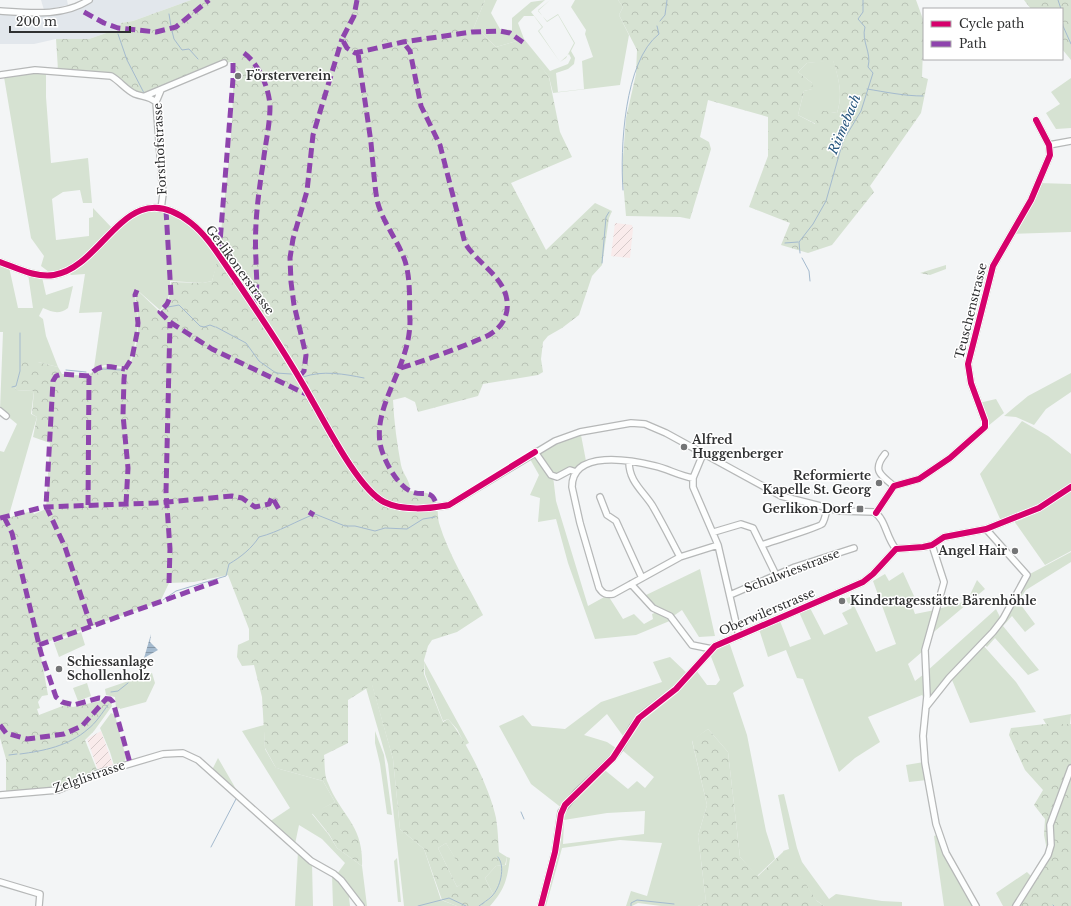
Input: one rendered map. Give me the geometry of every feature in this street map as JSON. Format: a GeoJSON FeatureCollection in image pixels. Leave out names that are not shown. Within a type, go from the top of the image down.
{"type":"FeatureCollection","features":[{"type":"Feature","properties":{"kind":"street"},"geometry":{"type":"LineString","coordinates":[[0,11],[47,13],[78,6],[89,0]]}},
{"type":"Feature","properties":{"kind":"street"},"geometry":{"type":"LineString","coordinates":[[145,96],[224,63]]}},
{"type":"Feature","properties":{"kind":"street"},"geometry":{"type":"LineString","coordinates":[[0,75],[35,70],[111,76],[134,93],[145,96],[156,102]]}},
{"type":"Feature","properties":{"kind":"street","name":"Forsthofstrasse"},"geometry":{"type":"LineString","coordinates":[[161,90],[156,102],[163,194],[161,209]]}},
{"type":"Feature","properties":{"kind":"street"},"geometry":{"type":"LineString","coordinates":[[1036,120],[1049,145],[1071,141]]}},
{"type":"Feature","properties":{"kind":"street","name":"Teuschenstrasse"},"geometry":{"type":"LineString","coordinates":[[894,486],[913,482],[924,475],[953,455],[985,427],[985,421],[970,378],[968,364],[970,355],[993,266],[1031,200],[1050,156],[1049,145]]}},
{"type":"Feature","properties":{"kind":"street","name":"Gerlikonerstrasse"},"geometry":{"type":"LineString","coordinates":[[0,262],[31,273],[47,276],[59,274],[77,265],[132,214],[146,209],[161,209],[187,220],[205,236],[253,305],[310,396],[339,446],[364,483],[375,496],[384,502],[396,506],[437,507],[460,500],[535,452],[566,436],[631,424],[645,424],[656,428],[773,492],[793,500],[849,512],[871,510],[876,513]]}},
{"type":"Feature","properties":{"kind":"street"},"geometry":{"type":"LineString","coordinates":[[0,411],[6,416]]}},
{"type":"Feature","properties":{"kind":"street"},"geometry":{"type":"LineString","coordinates":[[535,452],[551,475],[558,476],[570,470],[576,472]]}},
{"type":"Feature","properties":{"kind":"street"},"geometry":{"type":"LineString","coordinates":[[704,454],[693,478],[695,493],[714,532],[739,636]]}},
{"type":"Feature","properties":{"kind":"street"},"geometry":{"type":"LineString","coordinates":[[885,454],[878,463],[878,469],[885,479],[894,486],[876,513],[881,518],[888,538],[896,549],[924,547],[932,545],[944,537],[986,529],[1039,508],[1071,487]]}},
{"type":"Feature","properties":{"kind":"street"},"geometry":{"type":"LineString","coordinates":[[693,478],[653,465],[601,460],[587,463],[576,472],[572,481],[574,498],[589,555],[601,590],[608,595],[613,594],[680,557],[718,545]]}},
{"type":"Feature","properties":{"kind":"street"},"geometry":{"type":"LineString","coordinates":[[629,462],[629,469],[633,480],[651,503],[680,557]]}},
{"type":"Feature","properties":{"kind":"street"},"geometry":{"type":"LineString","coordinates":[[600,497],[607,515],[616,521],[642,578]]}},
{"type":"Feature","properties":{"kind":"street"},"geometry":{"type":"LineString","coordinates":[[762,545],[784,536],[818,527],[824,521],[827,508]]}},
{"type":"Feature","properties":{"kind":"street"},"geometry":{"type":"LineString","coordinates":[[714,532],[741,524],[753,528],[776,575]]}},
{"type":"Feature","properties":{"kind":"street"},"geometry":{"type":"LineString","coordinates":[[926,707],[949,678],[993,632],[1003,619],[1027,575],[986,529]]}},
{"type":"Feature","properties":{"kind":"street"},"geometry":{"type":"LineString","coordinates":[[932,545],[944,582],[925,650],[927,690],[923,736],[925,763],[936,824],[946,853],[976,906]]}},
{"type":"Feature","properties":{"kind":"street","name":"Schulwiesstrasse"},"geometry":{"type":"LineString","coordinates":[[730,595],[776,575],[854,548]]}},
{"type":"Feature","properties":{"kind":"street","name":"Oberwilerstrasse"},"geometry":{"type":"LineString","coordinates":[[541,906],[555,852],[561,814],[565,805],[613,758],[639,718],[676,689],[712,649],[863,582],[874,574],[896,549]]}},
{"type":"Feature","properties":{"kind":"street"},"geometry":{"type":"LineString","coordinates":[[631,584],[653,608],[670,616],[684,637],[692,645],[712,649]]}},
{"type":"Feature","properties":{"kind":"street","name":"Zelglistrasse"},"geometry":{"type":"LineString","coordinates":[[0,795],[58,790],[99,773],[130,763],[175,752],[192,756],[312,861],[334,874],[361,906]]}},
{"type":"Feature","properties":{"kind":"street"},"geometry":{"type":"LineString","coordinates":[[1016,906],[1048,855],[1051,845],[1050,826],[1071,768]]}},
{"type":"Feature","properties":{"kind":"street"},"geometry":{"type":"LineString","coordinates":[[0,882],[40,894],[39,906]]}},
{"type":"Feature","properties":{"kind":"shaded area"},"geometry":{"type":"Polygon","coordinates":[[[41,0],[67,0],[68,5],[44,10],[41,0]]]}},
{"type":"Feature","properties":{"kind":"shaded area"},"geometry":{"type":"Polygon","coordinates":[[[89,0],[191,0],[133,21],[121,23],[119,30],[89,39],[56,39],[34,44],[0,44],[0,11],[47,13],[89,0]]]}},
{"type":"Feature","properties":{"kind":"shaded area"},"geometry":{"type":"Polygon","coordinates":[[[615,223],[632,225],[633,229],[630,258],[611,256],[615,223]]]}},
{"type":"Feature","properties":{"kind":"shaded area"},"geometry":{"type":"Polygon","coordinates":[[[101,731],[113,765],[98,770],[87,739],[101,731]]]}},
{"type":"Feature","properties":{"kind":"green space"},"geometry":{"type":"Polygon","coordinates":[[[191,0],[485,0],[472,32],[482,33],[496,47],[520,40],[524,43],[549,77],[560,132],[572,157],[511,183],[546,250],[595,203],[612,211],[609,218],[602,265],[592,276],[579,315],[562,328],[548,336],[543,342],[541,359],[543,372],[538,375],[483,384],[478,396],[418,412],[415,402],[405,397],[393,400],[401,465],[409,484],[410,491],[429,494],[435,500],[439,523],[448,547],[483,615],[457,632],[432,640],[428,646],[424,660],[424,674],[443,722],[448,719],[455,728],[470,752],[489,794],[496,818],[499,852],[507,857],[505,865],[496,866],[485,878],[493,894],[481,906],[457,906],[442,900],[424,849],[400,829],[393,759],[372,685],[348,700],[348,743],[324,755],[325,773],[328,783],[333,794],[356,830],[362,852],[362,866],[337,848],[329,834],[312,813],[335,802],[323,781],[276,768],[265,748],[262,697],[254,665],[242,666],[237,657],[238,645],[249,640],[249,629],[228,575],[194,582],[169,583],[160,602],[39,645],[48,695],[42,696],[38,702],[40,708],[37,709],[39,715],[65,705],[73,707],[100,701],[110,701],[112,706],[94,731],[85,740],[97,770],[52,789],[6,791],[6,759],[0,738],[0,520],[32,511],[34,514],[46,509],[50,443],[33,437],[37,417],[32,414],[34,391],[15,390],[22,362],[38,362],[58,367],[62,374],[88,376],[97,369],[106,367],[126,369],[132,359],[137,338],[137,290],[160,312],[166,305],[169,298],[171,282],[203,283],[212,281],[218,258],[217,252],[220,242],[233,107],[233,62],[161,90],[140,95],[111,76],[58,70],[56,39],[89,39],[112,31],[119,31],[121,23],[133,21],[191,0]],[[446,843],[438,848],[457,887],[467,879],[446,843]]]}},
{"type":"Feature","properties":{"kind":"green space"},"geometry":{"type":"Polygon","coordinates":[[[485,0],[497,0],[491,13],[500,29],[512,30],[512,18],[531,2],[545,0],[531,12],[543,27],[539,31],[560,62],[538,31],[542,27],[534,16],[524,16],[518,23],[524,39],[550,71],[568,64],[571,58],[569,54],[567,55],[574,43],[558,15],[547,22],[542,16],[547,21],[558,14],[575,43],[571,51],[575,58],[574,64],[568,69],[556,73],[558,92],[584,89],[582,61],[593,57],[585,34],[586,30],[571,7],[575,0],[618,0],[623,7],[619,15],[629,35],[620,85],[553,93],[549,77],[520,40],[496,47],[482,33],[472,32],[485,0]]]}},
{"type":"Feature","properties":{"kind":"green space"},"geometry":{"type":"Polygon","coordinates":[[[618,0],[916,0],[923,19],[922,77],[928,79],[921,113],[870,186],[874,192],[832,245],[808,253],[781,245],[790,223],[749,207],[768,156],[768,117],[708,100],[700,137],[709,142],[711,149],[690,219],[680,217],[626,216],[622,170],[626,118],[636,74],[637,50],[619,15],[623,7],[618,0]],[[833,61],[807,63],[798,72],[812,83],[813,89],[804,91],[798,115],[815,124],[819,110],[837,113],[840,99],[838,80],[833,61]]]}},
{"type":"Feature","properties":{"kind":"green space"},"geometry":{"type":"Polygon","coordinates":[[[1024,0],[1071,0],[1071,60],[1063,50],[1063,8],[1030,8],[1024,0]]]}},
{"type":"Feature","properties":{"kind":"green space"},"geometry":{"type":"Polygon","coordinates":[[[833,60],[840,86],[839,106],[837,113],[830,112],[816,124],[798,115],[804,91],[812,89],[812,83],[798,72],[807,63],[833,60]]]}},
{"type":"Feature","properties":{"kind":"green space"},"geometry":{"type":"Polygon","coordinates":[[[35,72],[46,72],[46,97],[51,163],[88,158],[92,203],[83,203],[80,190],[63,192],[52,199],[56,240],[89,236],[89,218],[93,217],[93,208],[112,228],[76,262],[67,267],[49,272],[41,266],[44,256],[31,238],[4,77],[35,72]]]}},
{"type":"Feature","properties":{"kind":"green space"},"geometry":{"type":"Polygon","coordinates":[[[1071,78],[1071,128],[1056,129],[1046,113],[1060,104],[1051,92],[1071,78]]]}},
{"type":"Feature","properties":{"kind":"green space"},"geometry":{"type":"Polygon","coordinates":[[[1039,183],[1071,184],[1071,232],[1012,234],[1039,183]]]}},
{"type":"Feature","properties":{"kind":"green space"},"geometry":{"type":"Polygon","coordinates":[[[151,210],[173,215],[182,220],[190,225],[205,240],[219,258],[212,281],[203,283],[170,281],[168,297],[160,310],[136,289],[135,297],[138,323],[137,333],[128,364],[125,367],[105,365],[94,368],[102,312],[79,313],[85,274],[71,275],[68,272],[136,215],[151,210]]]}},
{"type":"Feature","properties":{"kind":"green space"},"geometry":{"type":"Polygon","coordinates":[[[0,264],[9,267],[18,308],[33,308],[28,274],[42,277],[46,295],[73,286],[68,308],[62,312],[52,312],[43,308],[39,316],[43,319],[46,336],[58,367],[38,362],[22,363],[15,390],[34,391],[31,414],[37,417],[9,515],[0,517],[0,451],[4,452],[17,424],[0,410],[3,332],[0,332],[0,264]]]}},
{"type":"Feature","properties":{"kind":"green space"},"geometry":{"type":"Polygon","coordinates":[[[946,265],[946,269],[930,275],[920,273],[946,265]]]}},
{"type":"Feature","properties":{"kind":"green space"},"geometry":{"type":"Polygon","coordinates":[[[1071,373],[1071,392],[1046,409],[1034,425],[1016,417],[1004,416],[1028,396],[1071,373]]]}},
{"type":"Feature","properties":{"kind":"green space"},"geometry":{"type":"Polygon","coordinates":[[[996,399],[1004,413],[988,426],[979,403],[996,399]]]}},
{"type":"Feature","properties":{"kind":"green space"},"geometry":{"type":"Polygon","coordinates":[[[1022,421],[1048,436],[1071,454],[1071,484],[1037,507],[1001,521],[980,474],[1022,421]]]}},
{"type":"Feature","properties":{"kind":"green space"},"geometry":{"type":"Polygon","coordinates":[[[581,435],[586,461],[575,469],[553,476],[556,501],[588,606],[606,596],[609,597],[623,619],[634,614],[644,624],[653,619],[652,614],[659,611],[644,596],[700,569],[715,636],[699,637],[682,610],[672,617],[672,620],[636,635],[595,639],[568,563],[556,519],[538,522],[540,498],[530,495],[539,475],[530,459],[566,438],[581,435]]]}},
{"type":"Feature","properties":{"kind":"green space"},"geometry":{"type":"Polygon","coordinates":[[[1071,489],[1071,551],[1045,565],[1014,521],[1021,520],[1071,489]]]}},
{"type":"Feature","properties":{"kind":"green space"},"geometry":{"type":"Polygon","coordinates":[[[1071,552],[1071,562],[1026,590],[1018,601],[1035,624],[1025,632],[1012,616],[1003,626],[1039,670],[1028,675],[995,638],[987,647],[984,644],[1028,575],[1071,552]]]}},
{"type":"Feature","properties":{"kind":"green space"},"geometry":{"type":"Polygon","coordinates":[[[903,572],[914,596],[910,600],[915,614],[935,610],[923,651],[908,664],[915,681],[924,674],[925,701],[922,695],[868,717],[880,742],[855,758],[839,772],[803,679],[797,678],[786,650],[768,657],[759,629],[780,621],[790,647],[811,639],[799,612],[810,608],[824,635],[848,624],[842,613],[852,608],[845,599],[850,597],[876,652],[896,644],[873,581],[885,574],[889,581],[903,572]]]}},
{"type":"Feature","properties":{"kind":"green space"},"geometry":{"type":"Polygon","coordinates":[[[977,580],[985,589],[929,636],[938,609],[967,601],[977,580]]]}},
{"type":"Feature","properties":{"kind":"green space"},"geometry":{"type":"Polygon","coordinates":[[[996,609],[1001,619],[982,644],[1016,682],[1036,712],[970,723],[952,680],[947,679],[931,699],[928,698],[927,671],[996,609]]]}},
{"type":"Feature","properties":{"kind":"green space"},"geometry":{"type":"Polygon","coordinates":[[[81,632],[85,645],[59,657],[54,643],[81,632]]]}},
{"type":"Feature","properties":{"kind":"green space"},"geometry":{"type":"Polygon","coordinates":[[[729,642],[744,686],[733,693],[747,735],[766,831],[775,859],[757,876],[740,857],[728,752],[708,729],[692,741],[707,805],[698,836],[706,902],[698,906],[661,906],[638,903],[632,906],[626,906],[631,891],[647,896],[662,843],[620,840],[562,848],[546,906],[543,906],[563,809],[531,784],[499,726],[523,715],[532,726],[565,729],[601,702],[662,682],[653,662],[670,657],[690,676],[696,670],[707,685],[716,685],[720,680],[710,654],[718,646],[729,642]],[[607,714],[584,735],[607,742],[616,748],[601,767],[628,789],[637,781],[645,788],[654,777],[622,750],[626,740],[607,714]],[[645,811],[607,813],[564,820],[563,844],[644,834],[645,811]]]}},
{"type":"Feature","properties":{"kind":"green space"},"geometry":{"type":"Polygon","coordinates":[[[424,661],[469,743],[465,745],[457,729],[448,719],[443,721],[425,674],[424,661]]]}},
{"type":"Feature","properties":{"kind":"green space"},"geometry":{"type":"Polygon","coordinates":[[[152,673],[155,683],[146,702],[116,709],[115,697],[106,695],[105,689],[152,673]]]}},
{"type":"Feature","properties":{"kind":"green space"},"geometry":{"type":"Polygon","coordinates":[[[87,683],[91,696],[78,701],[73,688],[87,683]]]}},
{"type":"Feature","properties":{"kind":"green space"},"geometry":{"type":"Polygon","coordinates":[[[372,684],[393,759],[400,829],[424,849],[441,900],[457,906],[404,906],[388,764],[366,688],[372,684]]]}},
{"type":"Feature","properties":{"kind":"green space"},"geometry":{"type":"Polygon","coordinates":[[[111,713],[115,715],[126,758],[124,762],[114,765],[100,728],[111,713]]]}},
{"type":"Feature","properties":{"kind":"green space"},"geometry":{"type":"Polygon","coordinates":[[[1071,714],[1070,724],[1046,724],[1043,719],[1071,714]]]}},
{"type":"Feature","properties":{"kind":"green space"},"geometry":{"type":"Polygon","coordinates":[[[1045,724],[1071,724],[1071,906],[1016,906],[1048,855],[1044,835],[1045,819],[1034,805],[1043,790],[1025,770],[1009,735],[1011,728],[1045,724]]]}},
{"type":"Feature","properties":{"kind":"green space"},"geometry":{"type":"Polygon","coordinates":[[[264,725],[265,749],[276,768],[323,781],[335,802],[312,814],[329,835],[337,848],[362,866],[367,906],[362,906],[337,874],[345,863],[322,839],[299,825],[295,844],[269,822],[290,808],[242,731],[264,725]]]}},
{"type":"Feature","properties":{"kind":"green space"},"geometry":{"type":"Polygon","coordinates":[[[708,729],[728,752],[740,857],[758,876],[784,851],[817,901],[824,906],[698,906],[706,902],[698,836],[707,805],[692,740],[708,729]]]}},
{"type":"Feature","properties":{"kind":"green space"},"geometry":{"type":"Polygon","coordinates":[[[375,731],[384,755],[392,815],[387,814],[380,764],[375,743],[375,731]]]}},
{"type":"Feature","properties":{"kind":"green space"},"geometry":{"type":"Polygon","coordinates":[[[218,758],[240,796],[212,770],[218,758]]]}},
{"type":"Feature","properties":{"kind":"green space"},"geometry":{"type":"Polygon","coordinates":[[[924,762],[927,780],[909,782],[906,765],[924,762]]]}},
{"type":"Feature","properties":{"kind":"green space"},"geometry":{"type":"Polygon","coordinates":[[[784,794],[797,848],[802,862],[829,899],[836,894],[882,901],[902,902],[902,906],[824,906],[816,900],[783,851],[789,849],[778,795],[784,794]]]}},
{"type":"Feature","properties":{"kind":"green space"},"geometry":{"type":"Polygon","coordinates":[[[937,835],[974,906],[944,906],[934,836],[937,835]]]}},
{"type":"Feature","properties":{"kind":"green space"},"geometry":{"type":"Polygon","coordinates":[[[446,843],[468,879],[457,887],[438,848],[446,843]]]}},
{"type":"Feature","properties":{"kind":"green space"},"geometry":{"type":"Polygon","coordinates":[[[298,851],[312,863],[313,906],[295,906],[298,851]]]}},
{"type":"Feature","properties":{"kind":"green space"},"geometry":{"type":"Polygon","coordinates":[[[507,857],[510,858],[509,866],[502,889],[490,906],[481,906],[493,894],[485,878],[496,866],[506,865],[507,857]]]}},
{"type":"Feature","properties":{"kind":"green space"},"geometry":{"type":"Polygon","coordinates":[[[397,858],[401,902],[398,902],[394,861],[397,858]]]}},
{"type":"Feature","properties":{"kind":"green space"},"geometry":{"type":"Polygon","coordinates":[[[1027,872],[1032,877],[1014,906],[1003,906],[996,893],[1027,872]]]}},
{"type":"Feature","properties":{"kind":"green space"},"geometry":{"type":"Polygon","coordinates":[[[332,875],[341,882],[351,896],[349,897],[350,906],[333,906],[332,875]]]}},
{"type":"Feature","properties":{"kind":"water"},"geometry":{"type":"Polygon","coordinates":[[[151,634],[150,642],[158,650],[144,658],[151,634]]]}},
{"type":"Feature","properties":{"kind":"waterway"},"geometry":{"type":"LineString","coordinates":[[660,21],[665,15],[667,0]]}},
{"type":"Feature","properties":{"kind":"waterway","name":"Riimebach"},"geometry":{"type":"LineString","coordinates":[[800,253],[799,242],[813,224],[826,201],[843,141],[861,111],[873,73],[868,67],[869,57],[864,37],[865,27],[858,19],[863,12],[863,0]]}},
{"type":"Feature","properties":{"kind":"waterway"},"geometry":{"type":"LineString","coordinates":[[1058,0],[1061,8]]}},
{"type":"Feature","properties":{"kind":"waterway"},"geometry":{"type":"LineString","coordinates":[[169,14],[171,26]]}},
{"type":"Feature","properties":{"kind":"waterway"},"geometry":{"type":"LineString","coordinates":[[623,190],[622,152],[631,84],[638,64],[647,47],[659,34],[657,26]]}},
{"type":"Feature","properties":{"kind":"waterway"},"geometry":{"type":"LineString","coordinates":[[1063,26],[1071,44]]}},
{"type":"Feature","properties":{"kind":"waterway"},"geometry":{"type":"LineString","coordinates":[[172,31],[174,39],[182,50],[189,49],[198,59]]}},
{"type":"Feature","properties":{"kind":"waterway"},"geometry":{"type":"LineString","coordinates":[[118,34],[127,60],[144,93]]}},
{"type":"Feature","properties":{"kind":"waterway"},"geometry":{"type":"LineString","coordinates":[[867,89],[902,95],[923,96]]}},
{"type":"Feature","properties":{"kind":"waterway"},"geometry":{"type":"LineString","coordinates":[[174,210],[182,214]]}},
{"type":"Feature","properties":{"kind":"waterway"},"geometry":{"type":"LineString","coordinates":[[602,263],[606,217],[609,212]]}},
{"type":"Feature","properties":{"kind":"waterway"},"geometry":{"type":"LineString","coordinates":[[187,217],[203,229],[211,239]]}},
{"type":"Feature","properties":{"kind":"waterway"},"geometry":{"type":"LineString","coordinates":[[785,243],[798,242]]}},
{"type":"Feature","properties":{"kind":"waterway","name":"Riimebach"},"geometry":{"type":"LineString","coordinates":[[802,258],[809,271],[810,281]]}},
{"type":"Feature","properties":{"kind":"waterway"},"geometry":{"type":"LineString","coordinates":[[168,307],[179,305],[200,326],[204,327],[210,325],[215,327]]}},
{"type":"Feature","properties":{"kind":"waterway"},"geometry":{"type":"LineString","coordinates":[[216,327],[246,343],[259,361],[276,373],[291,374]]}},
{"type":"Feature","properties":{"kind":"waterway"},"geometry":{"type":"LineString","coordinates":[[12,387],[16,386],[20,371],[20,333]]}},
{"type":"Feature","properties":{"kind":"waterway"},"geometry":{"type":"LineString","coordinates":[[94,372],[103,369],[121,370]]}},
{"type":"Feature","properties":{"kind":"waterway"},"geometry":{"type":"LineString","coordinates":[[66,370],[86,372]]}},
{"type":"Feature","properties":{"kind":"waterway"},"geometry":{"type":"LineString","coordinates":[[303,377],[326,373],[364,378]]}},
{"type":"Feature","properties":{"kind":"waterway"},"geometry":{"type":"LineString","coordinates":[[163,600],[176,591],[226,576],[229,564],[246,552],[259,537],[315,514],[345,526],[355,526],[375,531],[385,528],[407,529],[423,519],[435,517]]}},
{"type":"Feature","properties":{"kind":"waterway"},"geometry":{"type":"LineString","coordinates":[[111,692],[118,691],[128,683]]}},
{"type":"Feature","properties":{"kind":"waterway"},"geometry":{"type":"LineString","coordinates":[[20,754],[56,747],[73,740],[91,727],[108,705]]}},
{"type":"Feature","properties":{"kind":"waterway"},"geometry":{"type":"LineString","coordinates":[[9,755],[17,754]]}},
{"type":"Feature","properties":{"kind":"waterway"},"geometry":{"type":"LineString","coordinates":[[211,847],[236,799]]}},
{"type":"Feature","properties":{"kind":"waterway"},"geometry":{"type":"LineString","coordinates":[[521,812],[524,819]]}},
{"type":"Feature","properties":{"kind":"waterway"},"geometry":{"type":"LineString","coordinates":[[479,906],[492,896],[500,883],[502,866],[498,857]]}},
{"type":"Feature","properties":{"kind":"waterway"},"geometry":{"type":"LineString","coordinates":[[418,906],[449,898],[466,906]]}},
{"type":"Feature","properties":{"kind":"waterway"},"geometry":{"type":"LineString","coordinates":[[631,906],[631,903],[637,900],[674,904]]}},
{"type":"Feature","properties":{"kind":"marked path"},"geometry":{"type":"LineString","coordinates":[[84,12],[104,23],[118,28],[156,32],[176,27],[209,0]]}},
{"type":"Feature","properties":{"kind":"marked path"},"geometry":{"type":"LineString","coordinates":[[357,0],[354,16],[342,39],[347,48],[355,53],[403,42],[472,32],[500,31],[510,33],[524,43]]}},
{"type":"Feature","properties":{"kind":"marked path"},"geometry":{"type":"LineString","coordinates":[[299,377],[304,371],[306,355],[294,305],[290,258],[293,239],[307,191],[313,135],[342,39]]}},
{"type":"Feature","properties":{"kind":"marked path"},"geometry":{"type":"LineString","coordinates":[[401,368],[446,353],[488,336],[501,324],[507,308],[504,290],[496,277],[474,255],[465,243],[440,145],[421,106],[410,51],[403,42]]}},
{"type":"Feature","properties":{"kind":"marked path"},"geometry":{"type":"LineString","coordinates":[[244,53],[259,70],[268,92],[270,106],[257,212],[257,288],[253,305]]}},
{"type":"Feature","properties":{"kind":"marked path"},"geometry":{"type":"LineString","coordinates":[[358,53],[371,143],[377,200],[382,216],[402,253],[407,268],[409,283],[410,321],[408,338],[399,369],[382,413],[380,428],[381,449],[390,470],[400,483],[410,491],[430,495],[435,501],[437,507]]}},
{"type":"Feature","properties":{"kind":"marked path"},"geometry":{"type":"LineString","coordinates":[[217,252],[220,242],[233,79],[233,59]]}},
{"type":"Feature","properties":{"kind":"marked path"},"geometry":{"type":"LineString","coordinates":[[166,210],[171,295],[167,304],[160,312],[170,322],[212,349],[308,395]]}},
{"type":"Feature","properties":{"kind":"marked path"},"geometry":{"type":"LineString","coordinates":[[126,504],[128,468],[123,415],[124,379],[125,369],[132,358],[137,333],[138,323],[135,295],[137,290]]}},
{"type":"Feature","properties":{"kind":"marked path"},"geometry":{"type":"LineString","coordinates":[[169,583],[170,549],[166,492],[170,322]]}},
{"type":"Feature","properties":{"kind":"marked path"},"geometry":{"type":"LineString","coordinates":[[88,505],[89,376],[97,369],[106,366],[125,369]]}},
{"type":"Feature","properties":{"kind":"marked path"},"geometry":{"type":"LineString","coordinates":[[89,376],[62,374],[56,376],[53,381],[46,506],[65,547],[91,626]]}},
{"type":"Feature","properties":{"kind":"marked path"},"geometry":{"type":"LineString","coordinates":[[0,518],[44,507],[156,503],[232,496],[242,498],[255,507],[269,504],[272,497],[281,513]]}},
{"type":"Feature","properties":{"kind":"marked path"},"geometry":{"type":"LineString","coordinates":[[309,512],[314,515]]}},
{"type":"Feature","properties":{"kind":"marked path"},"geometry":{"type":"LineString","coordinates":[[4,517],[12,533],[41,653],[56,697],[62,702],[74,705],[99,698],[110,699],[113,702],[130,763]]}},
{"type":"Feature","properties":{"kind":"marked path"},"geometry":{"type":"LineString","coordinates":[[39,645],[221,580]]}},
{"type":"Feature","properties":{"kind":"marked path"},"geometry":{"type":"LineString","coordinates":[[0,725],[6,733],[27,739],[64,734],[82,726],[107,698]]}},
{"type":"Feature","properties":{"kind":"cycle path"},"geometry":{"type":"LineString","coordinates":[[876,513],[894,486],[919,479],[950,458],[985,427],[985,421],[971,383],[968,364],[993,266],[1031,200],[1050,155],[1049,145],[1036,120]]}},
{"type":"Feature","properties":{"kind":"cycle path"},"geometry":{"type":"LineString","coordinates":[[0,262],[33,274],[47,276],[54,275],[72,268],[88,256],[117,226],[133,214],[149,208],[169,210],[198,229],[215,250],[286,355],[335,442],[355,472],[364,485],[384,502],[407,508],[449,505],[535,452]]}},
{"type":"Feature","properties":{"kind":"cycle path"},"geometry":{"type":"LineString","coordinates":[[541,906],[555,852],[561,814],[565,805],[613,758],[639,718],[676,689],[715,646],[863,582],[873,574],[896,549],[923,547],[932,545],[944,537],[986,529],[1039,508],[1071,487]]}},
{"type":"Feature","properties":{"kind":"place","name":"Försterverein"},"geometry":{"type":"Point","coordinates":[238,76]}},
{"type":"Feature","properties":{"kind":"place","name":"Alfred Huggenberger"},"geometry":{"type":"Point","coordinates":[684,447]}},
{"type":"Feature","properties":{"kind":"place","name":"Reformierte Kapelle St. Georg"},"geometry":{"type":"Point","coordinates":[879,483]}},
{"type":"Feature","properties":{"kind":"place","name":"Gerlikon Dorf"},"geometry":{"type":"Point","coordinates":[860,509]}},
{"type":"Feature","properties":{"kind":"place","name":"Angel Hair"},"geometry":{"type":"Point","coordinates":[1015,551]}},
{"type":"Feature","properties":{"kind":"place","name":"Kindertagesstätte Bärenhöhle"},"geometry":{"type":"Point","coordinates":[842,601]}},
{"type":"Feature","properties":{"kind":"place","name":"Schiessanlage Schollenholz"},"geometry":{"type":"Point","coordinates":[59,669]}}]}
